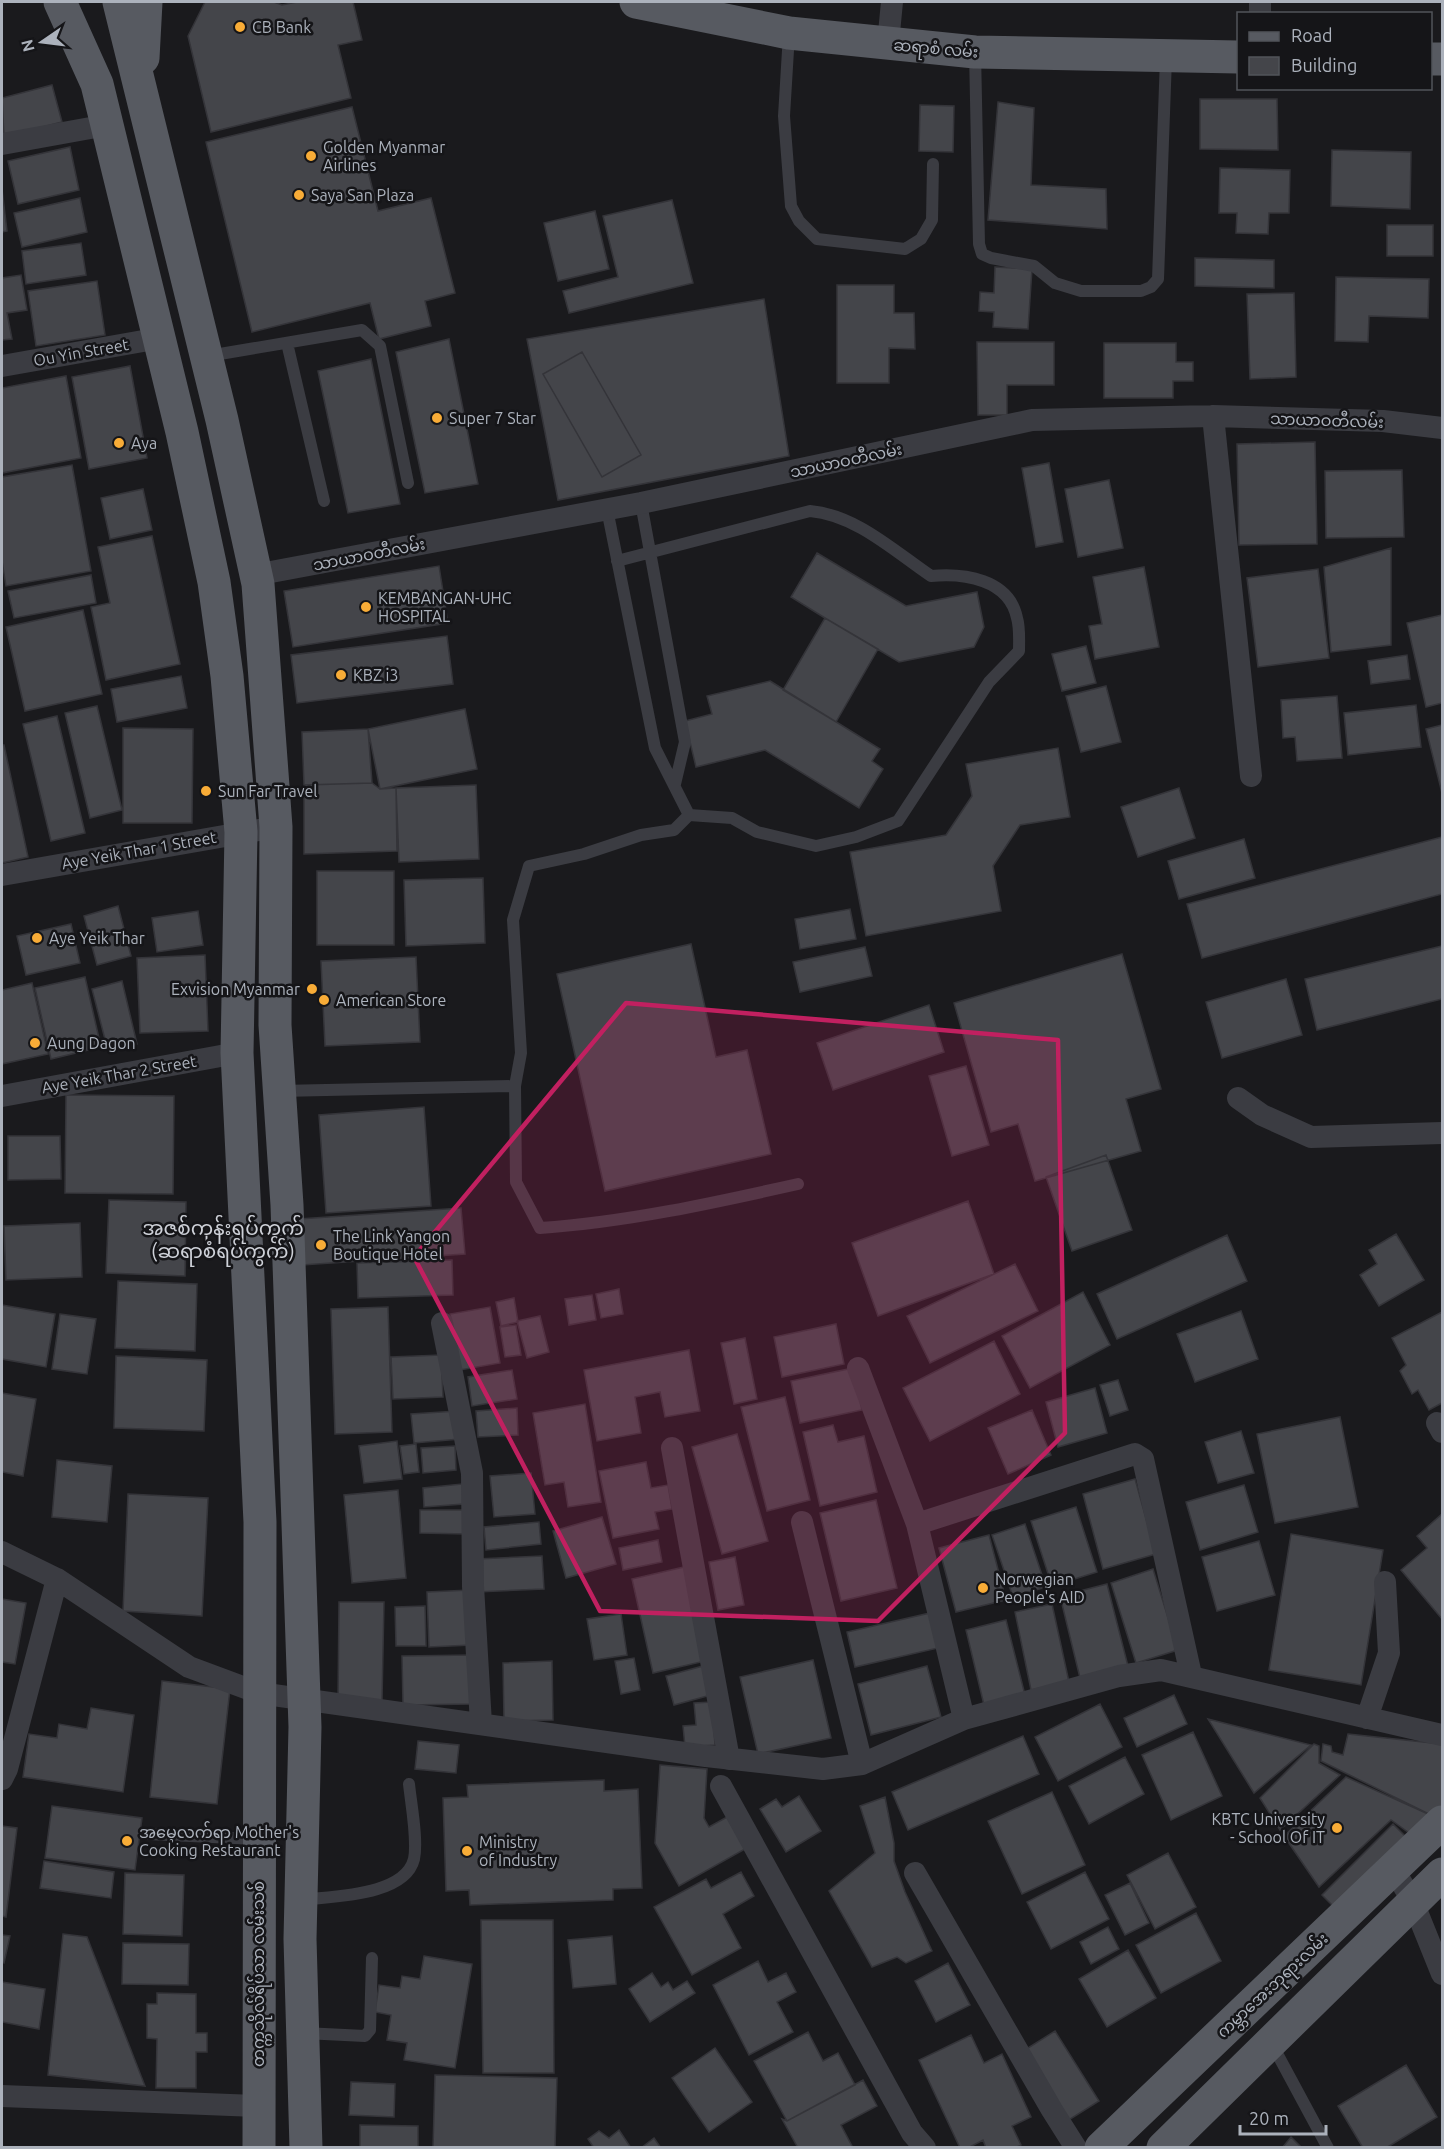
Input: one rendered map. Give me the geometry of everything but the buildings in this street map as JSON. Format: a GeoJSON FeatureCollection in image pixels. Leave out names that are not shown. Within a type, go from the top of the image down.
{"type":"FeatureCollection","features":[{"type":"Feature","properties":{"kind":"main road"},"geometry":{"type":"LineString","coordinates":[[60,2],[97,84]]}},
{"type":"Feature","properties":{"kind":"main road"},"geometry":{"type":"LineString","coordinates":[[79,2],[97,84]]}},
{"type":"Feature","properties":{"kind":"main road"},"geometry":{"type":"LineString","coordinates":[[119,2],[207,356],[255,575],[276,827],[275,1025],[287,1205],[304,1727],[301,1900],[306,2148]]}},
{"type":"Feature","properties":{"kind":"main road"},"geometry":{"type":"LineString","coordinates":[[141,92],[146,2]]}},
{"type":"Feature","properties":{"kind":"main road","name":"ဆရာစံ လမ်း"},"geometry":{"type":"LineString","coordinates":[[636,2],[789,33],[975,52],[1125,53],[1166,57],[1237,57]]}},
{"type":"Feature","properties":{"kind":"main road","name":"တက္ကသိုလ်ရိပ်သာ လမ်းသစ်"},"geometry":{"type":"LineString","coordinates":[[97,84],[160,338],[214,582],[227,676],[241,832],[237,1053],[260,1522],[259,2148]]}},
{"type":"Feature","properties":{"kind":"main road"},"geometry":{"type":"LineString","coordinates":[[146,283],[186,273]]}},
{"type":"Feature","properties":{"kind":"main road"},"geometry":{"type":"LineString","coordinates":[[214,582],[255,575]]}},
{"type":"Feature","properties":{"kind":"main road","name":"ကမ္ဘာအေးဘုရားလမ်း"},"geometry":{"type":"LineString","coordinates":[[1101,2148],[1443,1822]]}},
{"type":"Feature","properties":{"kind":"main road"},"geometry":{"type":"LineString","coordinates":[[1163,2148],[1443,1874]]}},
{"type":"Feature","properties":{"kind":"main road"},"geometry":{"type":"LineString","coordinates":[[258,2106],[305,2106]]}},
{"type":"Feature","properties":{"kind":"street"},"geometry":{"type":"LineString","coordinates":[[888,43],[892,2]]}},
{"type":"Feature","properties":{"kind":"street"},"geometry":{"type":"LineString","coordinates":[[2,144],[107,125]]}},
{"type":"Feature","properties":{"kind":"street","name":"Ou Yin Street"},"geometry":{"type":"LineString","coordinates":[[2,366],[160,338]]}},
{"type":"Feature","properties":{"kind":"street"},"geometry":{"type":"LineString","coordinates":[[1213,416],[1251,776]]}},
{"type":"Feature","properties":{"kind":"street","name":"သာယာဝတီလမ်း"},"geometry":{"type":"LineString","coordinates":[[255,575],[641,503],[1032,420],[1213,416],[1383,421],[1443,428]]}},
{"type":"Feature","properties":{"kind":"street","name":"Aye Yeik Thar 1 Street"},"geometry":{"type":"LineString","coordinates":[[2,876],[276,827]]}},
{"type":"Feature","properties":{"kind":"street","name":"Aye Yeik Thar 2 Street"},"geometry":{"type":"LineString","coordinates":[[2,1096],[237,1053]]}},
{"type":"Feature","properties":{"kind":"street"},"geometry":{"type":"LineString","coordinates":[[1238,1098],[1262,1115],[1311,1137],[1443,1132]]}},
{"type":"Feature","properties":{"kind":"street"},"geometry":{"type":"LineString","coordinates":[[442,1323],[472,1473],[473,1586],[481,1724]]}},
{"type":"Feature","properties":{"kind":"street"},"geometry":{"type":"LineString","coordinates":[[858,1368],[917,1524],[964,1719]]}},
{"type":"Feature","properties":{"kind":"street"},"geometry":{"type":"LineString","coordinates":[[672,1448],[729,1759]]}},
{"type":"Feature","properties":{"kind":"street"},"geometry":{"type":"LineString","coordinates":[[917,1524],[1135,1454],[1143,1459],[1191,1675]]}},
{"type":"Feature","properties":{"kind":"street"},"geometry":{"type":"LineString","coordinates":[[802,1522],[862,1764]]}},
{"type":"Feature","properties":{"kind":"street"},"geometry":{"type":"LineString","coordinates":[[2,1552],[57,1579],[189,1667],[260,1693],[729,1759],[823,1769],[862,1764],[964,1719],[1119,1676],[1161,1670],[1191,1675],[1443,1735]]}},
{"type":"Feature","properties":{"kind":"street"},"geometry":{"type":"LineString","coordinates":[[2,1779],[7,1769],[57,1579]]}},
{"type":"Feature","properties":{"kind":"street"},"geometry":{"type":"LineString","coordinates":[[1367,1718],[1389,1653],[1385,1582]]}},
{"type":"Feature","properties":{"kind":"street"},"geometry":{"type":"LineString","coordinates":[[721,1786],[912,2133],[926,2148]]}},
{"type":"Feature","properties":{"kind":"street"},"geometry":{"type":"LineString","coordinates":[[1394,1870],[1413,1902],[1443,1974]]}},
{"type":"Feature","properties":{"kind":"street"},"geometry":{"type":"LineString","coordinates":[[915,1873],[1076,2148]]}},
{"type":"Feature","properties":{"kind":"street"},"geometry":{"type":"LineString","coordinates":[[2,2096],[258,2106]]}},
{"type":"Feature","properties":{"kind":"lane"},"geometry":{"type":"LineString","coordinates":[[789,33],[784,116],[791,206],[799,220],[817,239],[904,249],[921,239],[932,220],[933,164]]}},
{"type":"Feature","properties":{"kind":"lane"},"geometry":{"type":"LineString","coordinates":[[975,52],[979,244],[982,254],[991,258],[1034,266],[1055,283],[1081,291],[1141,291],[1151,287],[1158,279],[1166,57]]}},
{"type":"Feature","properties":{"kind":"lane"},"geometry":{"type":"LineString","coordinates":[[207,356],[362,330],[380,346],[408,483]]}},
{"type":"Feature","properties":{"kind":"lane"},"geometry":{"type":"LineString","coordinates":[[287,343],[324,501]]}},
{"type":"Feature","properties":{"kind":"lane"},"geometry":{"type":"LineString","coordinates":[[641,503],[685,742],[675,784]]}},
{"type":"Feature","properties":{"kind":"lane"},"geometry":{"type":"LineString","coordinates":[[607,509],[655,748],[689,815]]}},
{"type":"Feature","properties":{"kind":"lane"},"geometry":{"type":"LineString","coordinates":[[617,561],[810,511],[828,513],[858,526],[931,576],[955,574],[984,581],[1008,596],[1017,617],[1020,651],[989,682],[898,821],[856,837],[816,846],[757,832],[732,818],[689,815]]}},
{"type":"Feature","properties":{"kind":"lane"},"geometry":{"type":"LineString","coordinates":[[689,815],[675,830],[641,835],[584,854],[529,866],[513,920],[521,1053],[515,1086],[516,1182],[540,1228],[588,1225],[709,1204],[798,1184]]}},
{"type":"Feature","properties":{"kind":"lane"},"geometry":{"type":"LineString","coordinates":[[279,1091],[515,1086]]}},
{"type":"Feature","properties":{"kind":"lane"},"geometry":{"type":"LineString","coordinates":[[301,1900],[362,1892],[393,1884],[409,1873],[414,1857],[410,1784]]}},
{"type":"Feature","properties":{"kind":"lane"},"geometry":{"type":"LineString","coordinates":[[147,1834],[259,1839]]}},
{"type":"Feature","properties":{"kind":"lane"},"geometry":{"type":"LineString","coordinates":[[302,2033],[365,2036],[370,2030],[372,1958]]}},
{"type":"Feature","properties":{"kind":"lane"},"geometry":{"type":"LineString","coordinates":[[1271,2043],[1328,2148]]}},
{"type":"Feature","properties":{"kind":"highlighted area"},"geometry":{"type":"Polygon","coordinates":[[[626,1003],[1058,1040],[1065,1433],[878,1621],[600,1611],[414,1257],[626,1003]]]}},
{"type":"Feature","properties":{"kind":"place","name":"CB Bank"},"geometry":{"type":"Point","coordinates":[240,27]}},
{"type":"Feature","properties":{"kind":"place","name":"Golden Myanmar Airlines"},"geometry":{"type":"Point","coordinates":[311,156]}},
{"type":"Feature","properties":{"kind":"place","name":"Saya San Plaza"},"geometry":{"type":"Point","coordinates":[299,195]}},
{"type":"Feature","properties":{"kind":"place","name":"Super 7 Star"},"geometry":{"type":"Point","coordinates":[437,418]}},
{"type":"Feature","properties":{"kind":"place","name":"Aya"},"geometry":{"type":"Point","coordinates":[119,443]}},
{"type":"Feature","properties":{"kind":"place","name":"KEMBANGAN-UHC HOSPITAL"},"geometry":{"type":"Point","coordinates":[366,607]}},
{"type":"Feature","properties":{"kind":"place","name":"KBZ i3"},"geometry":{"type":"Point","coordinates":[341,675]}},
{"type":"Feature","properties":{"kind":"place","name":"Sun Far Travel"},"geometry":{"type":"Point","coordinates":[206,791]}},
{"type":"Feature","properties":{"kind":"place","name":"Aye Yeik Thar"},"geometry":{"type":"Point","coordinates":[37,938]}},
{"type":"Feature","properties":{"kind":"place","name":"Exvision Myanmar"},"geometry":{"type":"Point","coordinates":[312,989]}},
{"type":"Feature","properties":{"kind":"place","name":"American Store"},"geometry":{"type":"Point","coordinates":[324,1000]}},
{"type":"Feature","properties":{"kind":"place","name":"Aung Dagon"},"geometry":{"type":"Point","coordinates":[35,1043]}},
{"type":"Feature","properties":{"kind":"place","name":"The Link Yangon Boutique Hotel"},"geometry":{"type":"Point","coordinates":[321,1245]}},
{"type":"Feature","properties":{"kind":"place","name":"Norwegian People's AID"},"geometry":{"type":"Point","coordinates":[983,1588]}},
{"type":"Feature","properties":{"kind":"place","name":"KBTC University - School Of IT"},"geometry":{"type":"Point","coordinates":[1337,1828]}},
{"type":"Feature","properties":{"kind":"place","name":"အမေ့လက်ရာ Mother's Cooking Restaurant"},"geometry":{"type":"Point","coordinates":[127,1841]}},
{"type":"Feature","properties":{"kind":"place","name":"Ministry of Industry"},"geometry":{"type":"Point","coordinates":[467,1851]}},
{"type":"Feature","properties":{"kind":"district","name":"အဇစ်ကုန်းရပ်ကွက် (ဆရာစံရပ်ကွက်)"},"geometry":{"type":"Point","coordinates":[223,1238]}}]}
